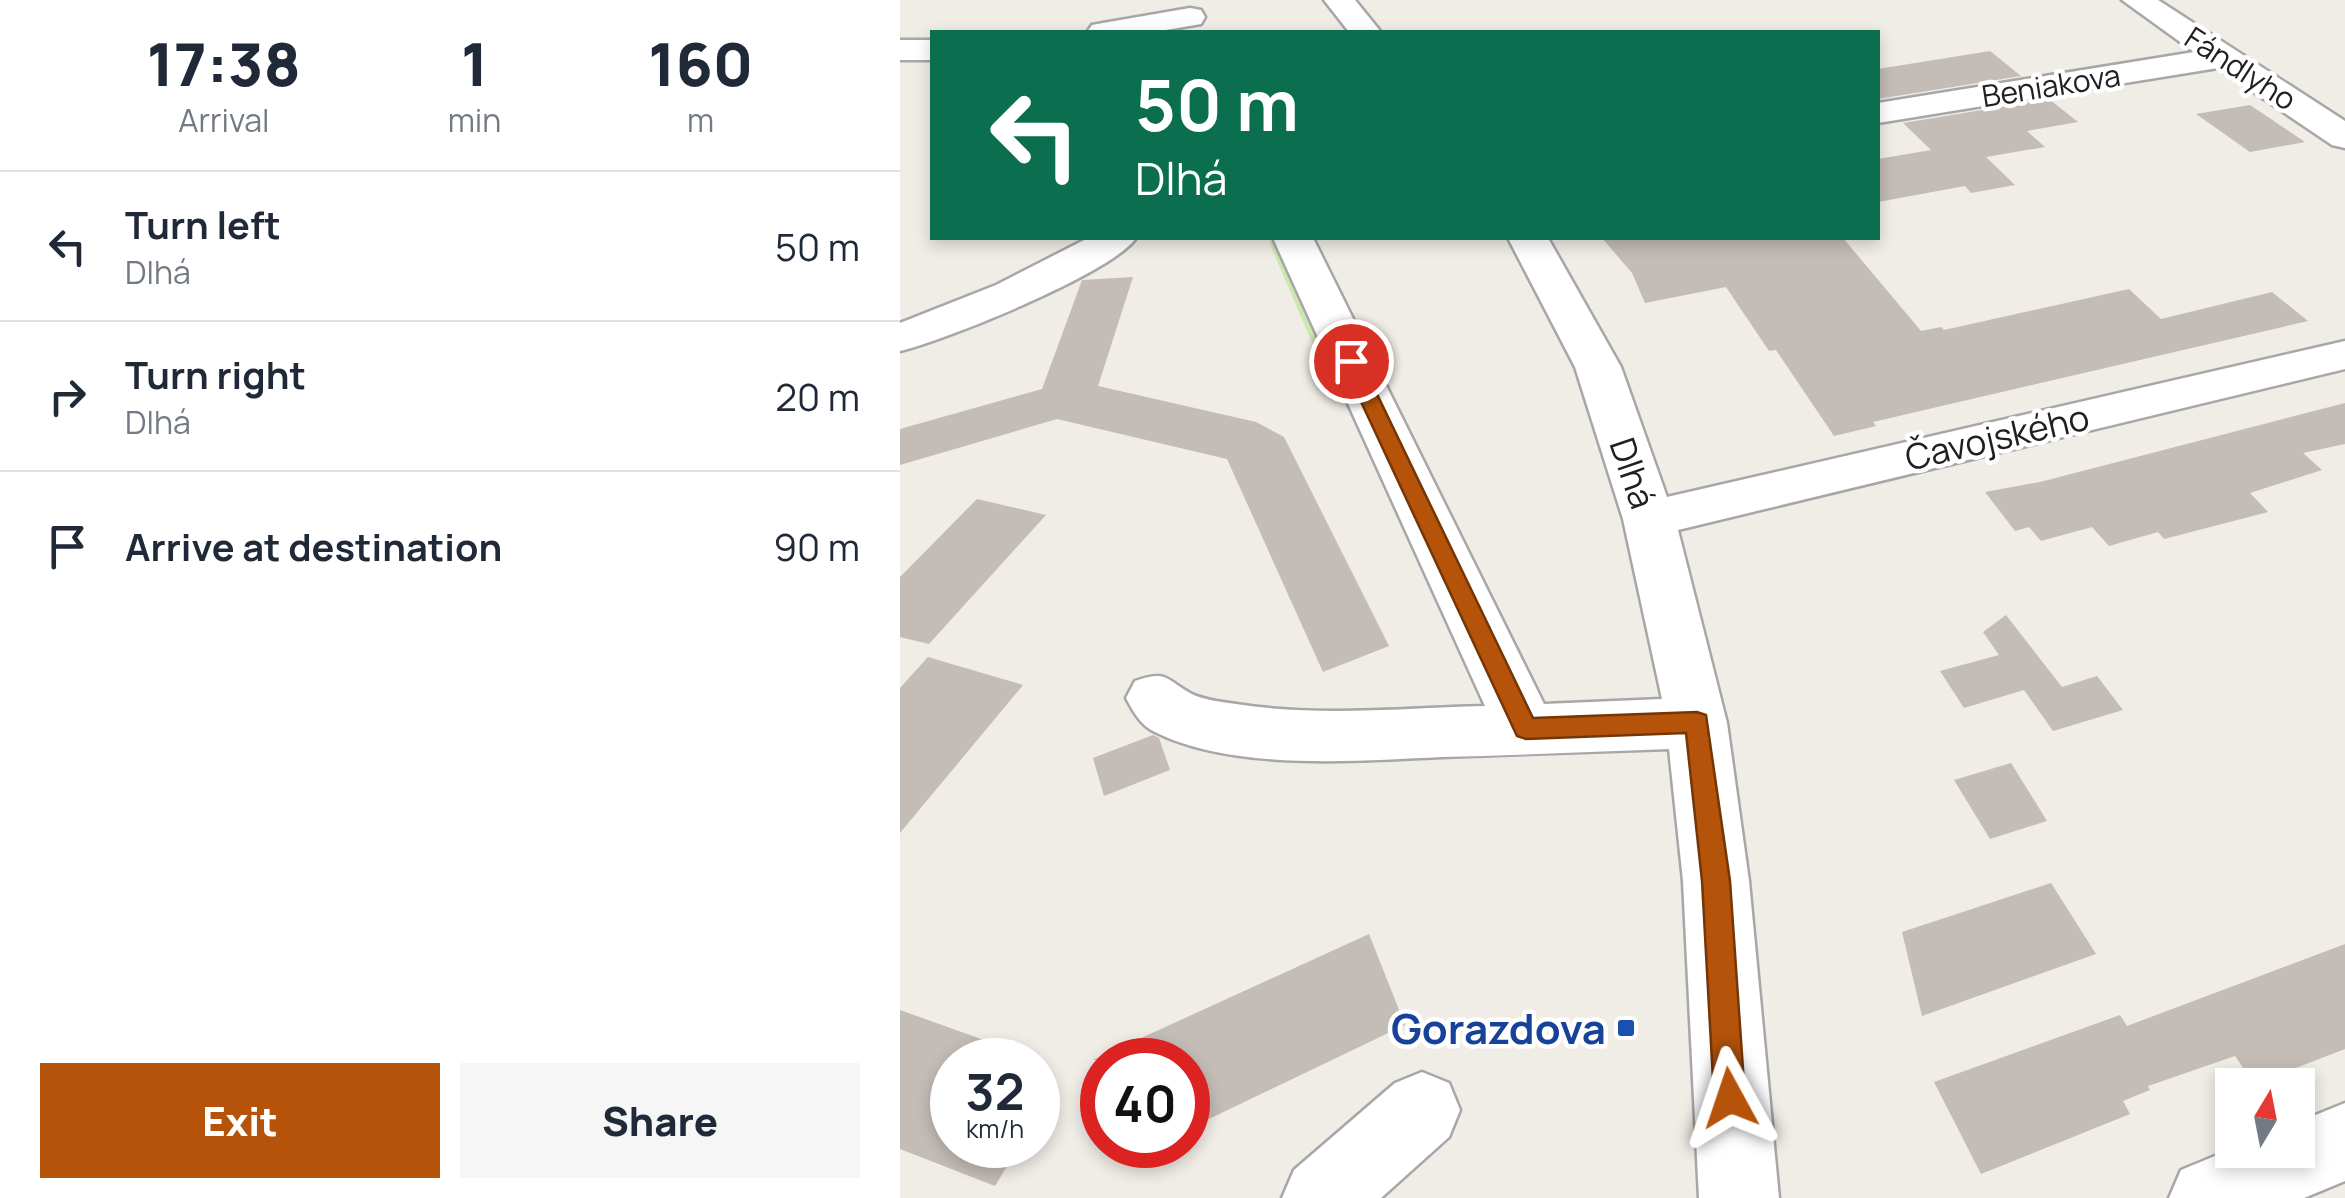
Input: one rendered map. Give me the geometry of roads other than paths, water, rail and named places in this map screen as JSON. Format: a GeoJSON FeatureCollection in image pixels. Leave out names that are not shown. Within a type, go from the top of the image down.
{"type":"FeatureCollection","features":[{"type":"Feature","properties":{"kind":"street"},"geometry":{"type":"LineString","coordinates":[[1338,0],[1363,30]]}},
{"type":"Feature","properties":{"kind":"street","name":"Fándlyho"},"geometry":{"type":"LineString","coordinates":[[2138,0],[2345,137]]}},
{"type":"Feature","properties":{"kind":"street"},"geometry":{"type":"LineString","coordinates":[[1115,30],[1190,17]]}},
{"type":"Feature","properties":{"kind":"street"},"geometry":{"type":"LineString","coordinates":[[900,50],[930,50]]}},
{"type":"Feature","properties":{"kind":"street","name":"Beniakova"},"geometry":{"type":"LineString","coordinates":[[1880,114],[2224,57]]}},
{"type":"Feature","properties":{"kind":"street"},"geometry":{"type":"LineString","coordinates":[[900,338],[982,308],[1066,268],[1113,240]]}},
{"type":"Feature","properties":{"kind":"street"},"geometry":{"type":"LineString","coordinates":[[1294,240],[1526,729]]}},
{"type":"Feature","properties":{"kind":"street","name":"Dlhá"},"geometry":{"type":"LineString","coordinates":[[1529,240],[1598,367],[1649,518],[1697,723],[1716,881],[1739,1198]]}},
{"type":"Feature","properties":{"kind":"street","name":"Čavojského"},"geometry":{"type":"LineString","coordinates":[[1649,518],[2345,355]]}},
{"type":"Feature","properties":{"kind":"street"},"geometry":{"type":"LineString","coordinates":[[1156,698],[1173,714],[1234,729],[1311,738],[1697,723]]}},
{"type":"Feature","properties":{"kind":"street"},"geometry":{"type":"LineString","coordinates":[[1322,1198],[1422,1110]]}},
{"type":"Feature","properties":{"kind":"street"},"geometry":{"type":"LineString","coordinates":[[2209,1198],[2345,1142]]}},
{"type":"Feature","properties":{"kind":"place","name":"Gorazdova"},"geometry":{"type":"Point","coordinates":[1626,1028]}}]}
